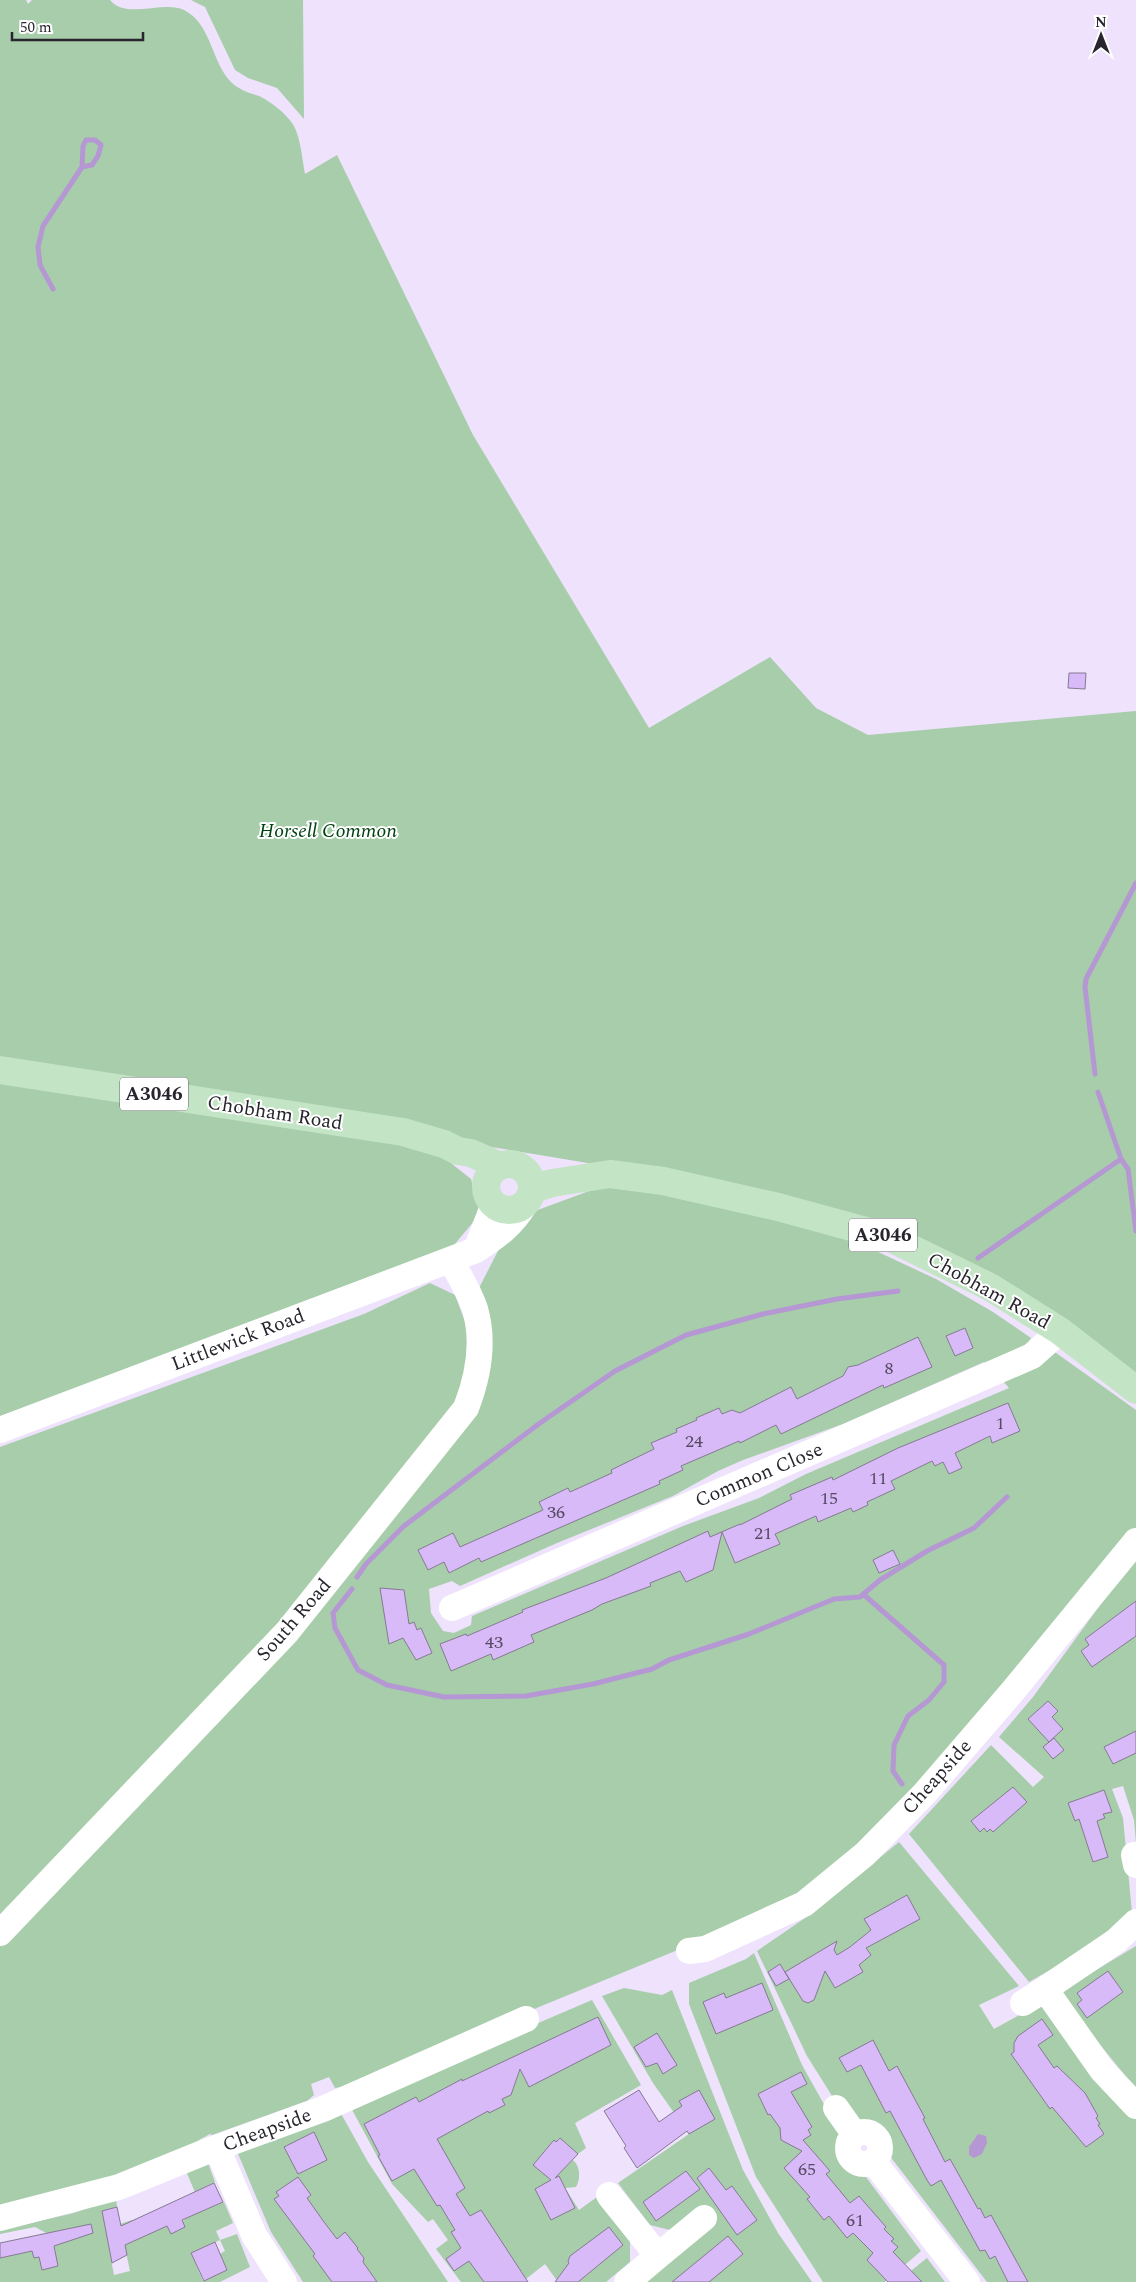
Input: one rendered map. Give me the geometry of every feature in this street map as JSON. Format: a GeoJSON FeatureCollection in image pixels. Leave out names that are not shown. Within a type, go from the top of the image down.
{"type":"FeatureCollection","features":[{"type":"Feature","properties":{"kind":"main road","name":"Chobham Road"},"geometry":{"type":"LineString","coordinates":[[0,1070],[403,1132],[444,1144],[458,1152],[479,1176],[509,1187],[610,1174],[663,1181],[778,1207],[888,1237],[990,1287],[1060,1331],[1136,1390]]}},
{"type":"Feature","properties":{"kind":"street","name":"Littlewick Road"},"geometry":{"type":"LineString","coordinates":[[0,1430],[476,1250],[498,1236],[519,1215],[509,1187]]}},
{"type":"Feature","properties":{"kind":"street","name":"South Road"},"geometry":{"type":"LineString","coordinates":[[0,1933],[287,1632],[466,1408],[477,1380],[480,1356],[478,1328],[475,1309],[452,1260]]}},
{"type":"Feature","properties":{"kind":"street","name":"Common Close"},"geometry":{"type":"LineString","coordinates":[[452,1608],[1032,1356],[1060,1331]]}},
{"type":"Feature","properties":{"kind":"street","name":"Cheapside"},"geometry":{"type":"LineString","coordinates":[[690,1951],[705,1949],[804,1904],[865,1854],[925,1793],[1006,1699],[1136,1541]]}},
{"type":"Feature","properties":{"kind":"street"},"geometry":{"type":"LineString","coordinates":[[1023,2003],[1116,1941],[1136,1922]]}},
{"type":"Feature","properties":{"kind":"street"},"geometry":{"type":"LineString","coordinates":[[1045,1989],[1102,2070],[1136,2106]]}},
{"type":"Feature","properties":{"kind":"street","name":"Cheapside"},"geometry":{"type":"LineString","coordinates":[[0,2218],[119,2187],[323,2109],[526,2019]]}},
{"type":"Feature","properties":{"kind":"street"},"geometry":{"type":"LineString","coordinates":[[836,2108],[855,2135],[862,2132],[870,2133],[879,2142],[878,2154],[873,2161],[966,2282]]}},
{"type":"Feature","properties":{"kind":"street"},"geometry":{"type":"LineString","coordinates":[[217,2148],[254,2235],[284,2282]]}},
{"type":"Feature","properties":{"kind":"street"},"geometry":{"type":"LineString","coordinates":[[609,2195],[658,2256]]}},
{"type":"Feature","properties":{"kind":"street"},"geometry":{"type":"LineString","coordinates":[[627,2282],[704,2218]]}},
{"type":"Feature","properties":{"kind":"green space","name":"Horsell Common"},"geometry":{"type":"Polygon","coordinates":[[[0,0],[26,0],[28,4],[32,0],[110,0],[117,6],[125,9],[166,7],[184,10],[200,24],[225,75],[232,83],[268,101],[283,113],[294,126],[305,174],[337,155],[473,435],[649,728],[770,657],[816,708],[868,735],[1136,711],[1136,1379],[787,1196],[455,1141],[442,1156],[471,1179],[480,1214],[454,1245],[0,1417],[0,0]]]}},
{"type":"Feature","properties":{"kind":"green space"},"geometry":{"type":"Polygon","coordinates":[[[191,0],[303,0],[304,119],[277,88],[248,78],[235,70],[205,7],[191,0]]]}},
{"type":"Feature","properties":{"kind":"green space"},"geometry":{"type":"Polygon","coordinates":[[[600,1187],[652,1191],[846,1237],[936,1279],[993,1312],[1031,1338],[1021,1353],[992,1370],[984,1362],[843,1424],[743,1460],[718,1471],[673,1496],[557,1543],[460,1586],[452,1581],[429,1589],[431,1613],[443,1631],[454,1633],[471,1625],[472,1616],[683,1526],[759,1498],[806,1474],[1009,1388],[1002,1380],[1052,1350],[1136,1410],[1136,1536],[864,1848],[802,1899],[347,2086],[335,2088],[329,2077],[311,2084],[314,2095],[307,2101],[212,2135],[210,2134],[199,2140],[200,2144],[116,2181],[0,2213],[0,1447],[364,1314],[430,1283],[455,1295],[473,1343],[478,1290],[501,1245],[535,1211],[600,1187]]]}},
{"type":"Feature","properties":{"kind":"green space"},"geometry":{"type":"Polygon","coordinates":[[[1136,1556],[1136,1843],[1134,1820],[1123,1786],[1112,1789],[1123,1818],[1132,1913],[1115,1933],[1029,1982],[909,1834],[991,1745],[1033,1787],[1044,1777],[999,1737],[1033,1697],[1136,1556]]]}},
{"type":"Feature","properties":{"kind":"green space"},"geometry":{"type":"Polygon","coordinates":[[[899,1842],[1019,1986],[979,2005],[994,2029],[1034,2007],[1044,2006],[1136,2114],[1136,2282],[987,2282],[889,2155],[886,2138],[878,2129],[870,2125],[858,2124],[834,2099],[807,2056],[757,1951],[808,1916],[899,1842]]]}},
{"type":"Feature","properties":{"kind":"green space"},"geometry":{"type":"Polygon","coordinates":[[[1136,1946],[1136,2089],[1064,2000],[1063,1990],[1136,1946]]]}},
{"type":"Feature","properties":{"kind":"green space"},"geometry":{"type":"Polygon","coordinates":[[[754,1953],[802,2065],[840,2133],[838,2154],[849,2168],[863,2173],[921,2251],[885,2282],[823,2282],[756,2177],[689,2004],[689,1983],[746,1959],[754,1953]]]}},
{"type":"Feature","properties":{"kind":"green space"},"geometry":{"type":"Polygon","coordinates":[[[624,1988],[662,1995],[672,1990],[743,2170],[778,2233],[812,2282],[646,2282],[670,2230],[650,2225],[618,2183],[689,2134],[653,2083],[602,1996],[624,1988]]]}},
{"type":"Feature","properties":{"kind":"green space"},"geometry":{"type":"Polygon","coordinates":[[[592,2000],[641,2085],[575,2123],[586,2148],[578,2154],[559,2138],[556,2142],[553,2141],[533,2165],[546,2176],[564,2164],[566,2166],[573,2160],[578,2169],[578,2184],[576,2187],[565,2188],[579,2210],[597,2197],[630,2239],[630,2262],[606,2282],[558,2282],[545,2264],[526,2279],[521,2271],[505,2282],[461,2282],[436,2249],[448,2240],[433,2219],[428,2222],[392,2184],[349,2104],[592,2000]],[[461,2080],[437,2093],[477,2110],[461,2080]]]}},
{"type":"Feature","properties":{"kind":"green space"},"geometry":{"type":"Polygon","coordinates":[[[339,2110],[368,2162],[448,2282],[303,2282],[271,2232],[236,2149],[339,2110]]]}},
{"type":"Feature","properties":{"kind":"green space"},"geometry":{"type":"Polygon","coordinates":[[[208,2163],[215,2182],[197,2191],[205,2210],[224,2202],[233,2223],[216,2231],[220,2240],[237,2234],[250,2267],[220,2282],[0,2282],[0,2258],[32,2251],[34,2258],[39,2257],[42,2269],[58,2266],[52,2236],[35,2227],[0,2234],[0,2230],[74,2213],[116,2198],[117,2207],[102,2211],[114,2275],[130,2271],[120,2224],[132,2220],[140,2238],[160,2229],[164,2220],[171,2233],[200,2204],[186,2171],[208,2163]],[[220,2240],[191,2253],[203,2281],[227,2270],[220,2254],[225,2251],[220,2240]]]}},
{"type":"Feature","properties":{"kind":"green space"},"geometry":{"type":"Polygon","coordinates":[[[927,2258],[945,2282],[897,2282],[927,2258]]]}},
{"type":"Feature","properties":{"kind":"shaded area"},"geometry":{"type":"Polygon","coordinates":[[[978,2134],[986,2136],[987,2143],[982,2154],[974,2158],[969,2155],[969,2147],[978,2134]]]}},
{"type":"Feature","properties":{"kind":"building"},"geometry":{"type":"Polygon","coordinates":[[[1069,673],[1086,673],[1085,689],[1068,688],[1069,673]]]}},
{"type":"Feature","properties":{"kind":"building"},"geometry":{"type":"Polygon","coordinates":[[[965,1328],[973,1348],[955,1356],[946,1336],[965,1328]]]}},
{"type":"Feature","properties":{"kind":"building"},"geometry":{"type":"Polygon","coordinates":[[[918,1337],[932,1367],[884,1388],[883,1385],[781,1434],[776,1425],[740,1443],[739,1441],[681,1466],[683,1470],[659,1481],[660,1484],[481,1562],[479,1558],[449,1573],[444,1562],[428,1570],[418,1550],[453,1533],[460,1547],[543,1510],[539,1502],[568,1488],[570,1492],[612,1473],[611,1470],[654,1449],[651,1443],[677,1432],[676,1429],[697,1420],[696,1418],[719,1408],[722,1414],[732,1410],[740,1413],[791,1387],[797,1399],[843,1376],[848,1367],[858,1365],[918,1337]]]}},
{"type":"Feature","properties":{"kind":"building"},"geometry":{"type":"Polygon","coordinates":[[[1008,1403],[1020,1431],[992,1443],[990,1436],[955,1453],[962,1468],[949,1474],[943,1462],[935,1466],[932,1461],[891,1481],[895,1489],[867,1502],[868,1505],[853,1512],[851,1508],[818,1522],[816,1516],[775,1534],[780,1544],[735,1563],[722,1532],[713,1570],[686,1582],[680,1571],[650,1583],[651,1586],[602,1604],[531,1635],[534,1642],[493,1660],[491,1654],[451,1671],[440,1644],[466,1634],[467,1636],[523,1612],[522,1610],[606,1578],[708,1531],[710,1537],[740,1524],[740,1525],[792,1499],[790,1495],[832,1477],[833,1480],[898,1448],[1008,1403]]]}},
{"type":"Feature","properties":{"kind":"building"},"geometry":{"type":"Polygon","coordinates":[[[893,1550],[900,1564],[879,1573],[873,1560],[893,1550]]]}},
{"type":"Feature","properties":{"kind":"building"},"geometry":{"type":"Polygon","coordinates":[[[380,1588],[404,1590],[409,1624],[414,1622],[417,1630],[421,1628],[432,1653],[416,1660],[403,1638],[389,1644],[380,1588]]]}},
{"type":"Feature","properties":{"kind":"building"},"geometry":{"type":"Polygon","coordinates":[[[1136,1601],[1136,1636],[1092,1667],[1081,1651],[1089,1645],[1085,1639],[1136,1601]]]}},
{"type":"Feature","properties":{"kind":"building"},"geometry":{"type":"Polygon","coordinates":[[[1048,1701],[1058,1711],[1052,1717],[1063,1729],[1049,1742],[1028,1719],[1048,1701]]]}},
{"type":"Feature","properties":{"kind":"building"},"geometry":{"type":"Polygon","coordinates":[[[1136,1731],[1136,1753],[1113,1764],[1104,1747],[1136,1731]]]}},
{"type":"Feature","properties":{"kind":"building"},"geometry":{"type":"Polygon","coordinates":[[[1054,1738],[1064,1750],[1053,1759],[1043,1747],[1054,1738]]]}},
{"type":"Feature","properties":{"kind":"building"},"geometry":{"type":"Polygon","coordinates":[[[1013,1787],[1027,1802],[993,1832],[990,1829],[987,1832],[984,1828],[980,1832],[971,1821],[1013,1787]]]}},
{"type":"Feature","properties":{"kind":"building"},"geometry":{"type":"Polygon","coordinates":[[[1104,1790],[1112,1812],[1103,1814],[1105,1818],[1097,1821],[1108,1857],[1093,1862],[1079,1819],[1075,1821],[1068,1803],[1104,1790]]]}},
{"type":"Feature","properties":{"kind":"building"},"geometry":{"type":"Polygon","coordinates":[[[907,1895],[920,1919],[866,1948],[871,1955],[859,1965],[863,1972],[835,1988],[825,1971],[814,2000],[808,2003],[803,2001],[785,1972],[837,1941],[834,1950],[837,1955],[850,1947],[871,1930],[864,1919],[907,1895]]]}},
{"type":"Feature","properties":{"kind":"building"},"geometry":{"type":"Polygon","coordinates":[[[780,1964],[789,1979],[776,1986],[768,1972],[780,1964]]]}},
{"type":"Feature","properties":{"kind":"building"},"geometry":{"type":"Polygon","coordinates":[[[1108,1971],[1123,1992],[1087,2018],[1077,2004],[1082,2000],[1077,1993],[1108,1971]]]}},
{"type":"Feature","properties":{"kind":"building"},"geometry":{"type":"Polygon","coordinates":[[[762,1983],[773,2010],[716,2034],[703,2002],[724,1993],[726,1998],[762,1983]]]}},
{"type":"Feature","properties":{"kind":"building"},"geometry":{"type":"Polygon","coordinates":[[[598,2017],[611,2045],[529,2087],[520,2069],[511,2095],[502,2099],[505,2105],[489,2113],[488,2111],[437,2139],[465,2188],[456,2194],[470,2216],[481,2210],[528,2282],[484,2282],[469,2261],[454,2271],[446,2259],[461,2248],[451,2232],[455,2230],[440,2205],[437,2206],[414,2169],[392,2181],[378,2156],[380,2155],[364,2124],[416,2097],[419,2102],[462,2079],[462,2081],[598,2017]]]}},
{"type":"Feature","properties":{"kind":"building"},"geometry":{"type":"Polygon","coordinates":[[[1042,2019],[1053,2035],[1038,2045],[1054,2068],[1057,2066],[1085,2093],[1098,2116],[1096,2118],[1100,2124],[1098,2125],[1104,2134],[1086,2147],[1052,2107],[1050,2109],[1011,2054],[1014,2052],[1014,2043],[1018,2036],[1042,2019]]]}},
{"type":"Feature","properties":{"kind":"building"},"geometry":{"type":"Polygon","coordinates":[[[657,2033],[677,2065],[663,2074],[657,2063],[646,2067],[634,2047],[657,2033]]]}},
{"type":"Feature","properties":{"kind":"building"},"geometry":{"type":"Polygon","coordinates":[[[873,2040],[889,2071],[897,2066],[925,2118],[923,2119],[945,2162],[950,2159],[985,2218],[991,2215],[1028,2282],[1008,2282],[995,2256],[990,2259],[985,2250],[980,2251],[941,2180],[931,2186],[927,2180],[890,2111],[886,2113],[861,2065],[847,2072],[839,2058],[873,2040]]]}},
{"type":"Feature","properties":{"kind":"building"},"geometry":{"type":"Polygon","coordinates":[[[801,2072],[807,2084],[791,2092],[812,2127],[808,2130],[811,2135],[803,2140],[830,2171],[826,2174],[850,2203],[859,2196],[886,2227],[884,2229],[894,2239],[891,2241],[898,2247],[893,2252],[922,2282],[888,2282],[867,2260],[873,2253],[853,2233],[847,2238],[829,2216],[824,2220],[807,2199],[810,2197],[784,2168],[802,2151],[781,2140],[780,2128],[770,2114],[768,2115],[758,2094],[801,2072]]]}},
{"type":"Feature","properties":{"kind":"building"},"geometry":{"type":"Polygon","coordinates":[[[639,2090],[659,2122],[682,2106],[679,2101],[699,2090],[715,2119],[689,2134],[687,2131],[637,2168],[624,2148],[626,2146],[604,2111],[639,2090]]]}},
{"type":"Feature","properties":{"kind":"building"},"geometry":{"type":"Polygon","coordinates":[[[314,2132],[327,2160],[298,2174],[284,2147],[314,2132]]]}},
{"type":"Feature","properties":{"kind":"building"},"geometry":{"type":"Polygon","coordinates":[[[560,2138],[578,2154],[555,2178],[559,2176],[575,2208],[551,2220],[535,2189],[551,2180],[533,2165],[554,2140],[556,2142],[560,2138]]]}},
{"type":"Feature","properties":{"kind":"building"},"geometry":{"type":"Polygon","coordinates":[[[709,2168],[726,2190],[732,2186],[757,2220],[737,2235],[697,2178],[709,2168]]]}},
{"type":"Feature","properties":{"kind":"building"},"geometry":{"type":"Polygon","coordinates":[[[686,2171],[700,2189],[656,2221],[643,2202],[686,2171]]]}},
{"type":"Feature","properties":{"kind":"building"},"geometry":{"type":"Polygon","coordinates":[[[298,2177],[311,2195],[307,2198],[324,2222],[337,2239],[345,2232],[358,2248],[364,2258],[363,2262],[377,2282],[332,2282],[313,2256],[315,2254],[274,2199],[279,2196],[276,2192],[298,2177]]]}},
{"type":"Feature","properties":{"kind":"building"},"geometry":{"type":"Polygon","coordinates":[[[214,2183],[223,2202],[182,2220],[185,2227],[171,2234],[167,2226],[125,2245],[127,2255],[112,2263],[102,2211],[117,2207],[121,2226],[214,2183]]]}},
{"type":"Feature","properties":{"kind":"building"},"geometry":{"type":"Polygon","coordinates":[[[91,2224],[93,2233],[54,2246],[58,2266],[42,2270],[39,2257],[34,2258],[32,2251],[0,2258],[0,2243],[91,2224]]]}},
{"type":"Feature","properties":{"kind":"building"},"geometry":{"type":"Polygon","coordinates":[[[609,2227],[623,2245],[578,2282],[555,2282],[569,2263],[570,2256],[609,2227]]]}},
{"type":"Feature","properties":{"kind":"building"},"geometry":{"type":"Polygon","coordinates":[[[728,2236],[743,2254],[709,2282],[672,2282],[728,2236]]]}},
{"type":"Feature","properties":{"kind":"building"},"geometry":{"type":"Polygon","coordinates":[[[215,2242],[227,2270],[204,2281],[191,2253],[215,2242]]]}},
{"type":"Feature","properties":{"kind":"waterway"},"geometry":{"type":"LineString","coordinates":[[53,289],[40,265],[38,247],[43,226],[82,167],[83,146],[86,140],[95,140],[101,145],[98,156],[92,165],[82,167]]}},
{"type":"Feature","properties":{"kind":"waterway"},"geometry":{"type":"LineString","coordinates":[[1095,1074],[1085,987],[1086,979],[1136,883]]}},
{"type":"Feature","properties":{"kind":"waterway"},"geometry":{"type":"LineString","coordinates":[[1098,1092],[1121,1159],[1128,1169],[1136,1231]]}},
{"type":"Feature","properties":{"kind":"waterway"},"geometry":{"type":"LineString","coordinates":[[978,1258],[1121,1159]]}},
{"type":"Feature","properties":{"kind":"waterway"},"geometry":{"type":"LineString","coordinates":[[357,1577],[366,1564],[404,1526],[540,1423],[615,1371],[686,1335],[763,1314],[837,1299],[898,1291]]}},
{"type":"Feature","properties":{"kind":"waterway"},"geometry":{"type":"LineString","coordinates":[[352,1589],[333,1613],[335,1628],[358,1670],[387,1685],[444,1697],[526,1696],[593,1684],[652,1669],[669,1660],[749,1634],[834,1599],[860,1597],[880,1580],[927,1551],[974,1528],[1007,1497]]}},
{"type":"Feature","properties":{"kind":"waterway"},"geometry":{"type":"LineString","coordinates":[[863,1594],[944,1665],[944,1682],[929,1700],[908,1716],[894,1745],[893,1771],[902,1784]]}}]}
